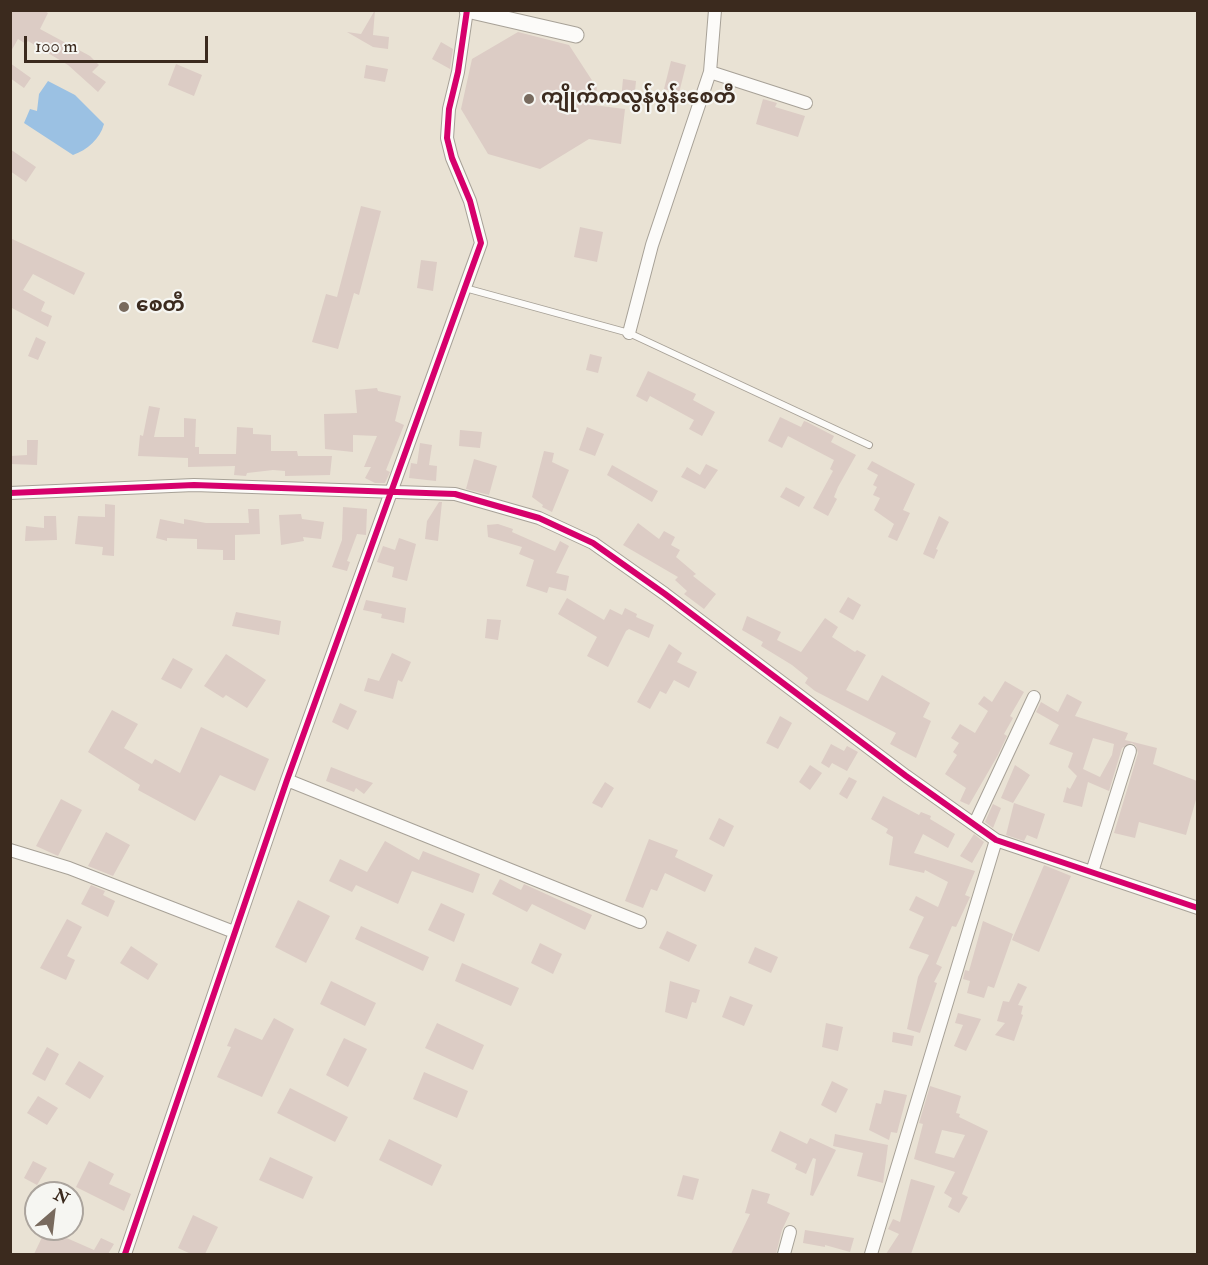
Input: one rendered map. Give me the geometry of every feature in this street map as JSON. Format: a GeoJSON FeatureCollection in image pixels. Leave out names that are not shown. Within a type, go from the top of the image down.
{"type":"FeatureCollection","features":[{"type":"Feature","properties":{"kind":"street"},"geometry":{"type":"LineString","coordinates":[[125,1254],[287,780],[389,492],[481,243],[470,201],[452,158],[447,138],[449,109],[458,72],[467,10],[576,35]]}},
{"type":"Feature","properties":{"kind":"street"},"geometry":{"type":"LineString","coordinates":[[629,333],[652,245],[710,72],[715,10]]}},
{"type":"Feature","properties":{"kind":"street"},"geometry":{"type":"LineString","coordinates":[[710,72],[806,104]]}},
{"type":"Feature","properties":{"kind":"street"},"geometry":{"type":"LineString","coordinates":[[10,493],[194,485],[455,494],[539,518],[593,543],[665,594],[906,776],[996,840],[1197,908]]}},
{"type":"Feature","properties":{"kind":"street"},"geometry":{"type":"LineString","coordinates":[[975,823],[1034,697]]}},
{"type":"Feature","properties":{"kind":"street"},"geometry":{"type":"LineString","coordinates":[[1092,872],[1130,751]]}},
{"type":"Feature","properties":{"kind":"street"},"geometry":{"type":"LineString","coordinates":[[287,780],[640,922]]}},
{"type":"Feature","properties":{"kind":"street"},"geometry":{"type":"LineString","coordinates":[[871,1254],[996,840]]}},
{"type":"Feature","properties":{"kind":"street"},"geometry":{"type":"LineString","coordinates":[[10,850],[69,868],[234,932]]}},
{"type":"Feature","properties":{"kind":"street"},"geometry":{"type":"LineString","coordinates":[[784,1254],[790,1232]]}},
{"type":"Feature","properties":{"kind":"lane"},"geometry":{"type":"LineString","coordinates":[[464,288],[629,333],[869,445]]}},
{"type":"Feature","properties":{"kind":"water"},"geometry":{"type":"Polygon","coordinates":[[[48,81],[75,95],[104,124],[92,143],[73,155],[24,123],[30,109],[37,111],[39,94],[48,81]]]}},
{"type":"Feature","properties":{"kind":"building"},"geometry":{"type":"Polygon","coordinates":[[[10,10],[43,10],[48,13],[40,29],[90,56],[99,65],[92,72],[106,82],[98,92],[68,65],[28,41],[26,44],[18,39],[10,53],[10,10]]]}},
{"type":"Feature","properties":{"kind":"building"},"geometry":{"type":"Polygon","coordinates":[[[375,10],[373,35],[389,37],[388,49],[373,47],[347,32],[361,34],[375,10]]]}},
{"type":"Feature","properties":{"kind":"building","name":"ကျိုက်ကလွန်ပွန်းစေတီ"},"geometry":{"type":"Polygon","coordinates":[[[518,32],[569,45],[597,88],[593,105],[625,109],[621,144],[589,139],[540,169],[488,154],[461,109],[472,59],[518,32]]]}},
{"type":"Feature","properties":{"kind":"building"},"geometry":{"type":"Polygon","coordinates":[[[441,42],[453,49],[450,69],[432,59],[441,42]]]}},
{"type":"Feature","properties":{"kind":"building"},"geometry":{"type":"Polygon","coordinates":[[[671,61],[686,65],[679,93],[664,89],[671,61]]]}},
{"type":"Feature","properties":{"kind":"building"},"geometry":{"type":"Polygon","coordinates":[[[10,63],[31,78],[24,88],[10,78],[10,63]]]}},
{"type":"Feature","properties":{"kind":"building"},"geometry":{"type":"Polygon","coordinates":[[[176,64],[202,75],[194,96],[168,85],[176,64]]]}},
{"type":"Feature","properties":{"kind":"building"},"geometry":{"type":"Polygon","coordinates":[[[366,65],[388,69],[385,82],[364,78],[366,65]]]}},
{"type":"Feature","properties":{"kind":"building"},"geometry":{"type":"Polygon","coordinates":[[[623,79],[636,81],[634,102],[621,100],[623,79]]]}},
{"type":"Feature","properties":{"kind":"building"},"geometry":{"type":"Polygon","coordinates":[[[763,99],[777,103],[775,107],[805,116],[798,137],[756,124],[763,99]]]}},
{"type":"Feature","properties":{"kind":"building"},"geometry":{"type":"Polygon","coordinates":[[[10,149],[36,167],[26,182],[10,171],[10,149]]]}},
{"type":"Feature","properties":{"kind":"building"},"geometry":{"type":"Polygon","coordinates":[[[361,206],[381,211],[359,295],[354,293],[338,349],[312,342],[326,294],[337,297],[361,206]]]}},
{"type":"Feature","properties":{"kind":"building"},"geometry":{"type":"Polygon","coordinates":[[[580,227],[603,232],[597,262],[574,257],[580,227]]]}},
{"type":"Feature","properties":{"kind":"building"},"geometry":{"type":"Polygon","coordinates":[[[10,238],[85,273],[74,295],[33,274],[23,290],[45,302],[41,311],[52,316],[48,327],[10,307],[10,238]]]}},
{"type":"Feature","properties":{"kind":"building"},"geometry":{"type":"Polygon","coordinates":[[[421,260],[437,262],[433,291],[417,288],[421,260]]]}},
{"type":"Feature","properties":{"kind":"building"},"geometry":{"type":"Polygon","coordinates":[[[36,337],[46,342],[38,360],[28,356],[36,337]]]}},
{"type":"Feature","properties":{"kind":"building"},"geometry":{"type":"Polygon","coordinates":[[[590,354],[602,357],[598,373],[586,370],[590,354]]]}},
{"type":"Feature","properties":{"kind":"building"},"geometry":{"type":"Polygon","coordinates":[[[648,371],[696,394],[693,400],[715,412],[702,436],[689,429],[694,420],[650,396],[647,402],[636,396],[648,371]]]}},
{"type":"Feature","properties":{"kind":"building"},"geometry":{"type":"Polygon","coordinates":[[[377,388],[378,391],[401,396],[395,421],[404,425],[386,470],[390,472],[385,483],[375,483],[365,478],[371,467],[364,467],[377,436],[353,435],[353,452],[325,449],[324,414],[357,413],[355,390],[377,388]]]}},
{"type":"Feature","properties":{"kind":"building"},"geometry":{"type":"Polygon","coordinates":[[[149,406],[160,408],[154,437],[184,437],[184,418],[196,419],[195,447],[199,447],[199,454],[236,454],[237,427],[253,428],[253,434],[271,435],[271,451],[297,451],[298,456],[332,456],[330,475],[285,476],[285,471],[273,470],[247,473],[246,476],[234,475],[235,466],[188,467],[188,458],[138,456],[140,435],[143,436],[149,406]]]}},
{"type":"Feature","properties":{"kind":"building"},"geometry":{"type":"Polygon","coordinates":[[[780,417],[801,427],[804,421],[807,422],[834,436],[831,442],[856,455],[838,487],[834,497],[837,499],[828,516],[813,508],[833,471],[830,469],[834,460],[788,436],[782,448],[768,441],[780,417]]]}},
{"type":"Feature","properties":{"kind":"building"},"geometry":{"type":"Polygon","coordinates":[[[587,427],[604,434],[595,456],[579,450],[587,427]]]}},
{"type":"Feature","properties":{"kind":"building"},"geometry":{"type":"Polygon","coordinates":[[[460,430],[482,432],[480,448],[459,446],[460,430]]]}},
{"type":"Feature","properties":{"kind":"building"},"geometry":{"type":"Polygon","coordinates":[[[27,440],[38,440],[37,465],[10,464],[10,456],[27,455],[27,440]]]}},
{"type":"Feature","properties":{"kind":"building"},"geometry":{"type":"Polygon","coordinates":[[[420,443],[432,445],[429,465],[437,466],[436,481],[409,478],[411,463],[417,464],[420,443]]]}},
{"type":"Feature","properties":{"kind":"building"},"geometry":{"type":"Polygon","coordinates":[[[544,451],[554,453],[552,462],[569,470],[552,512],[542,507],[543,505],[532,497],[544,451]]]}},
{"type":"Feature","properties":{"kind":"building"},"geometry":{"type":"Polygon","coordinates":[[[474,459],[497,466],[489,495],[466,489],[474,459]]]}},
{"type":"Feature","properties":{"kind":"building"},"geometry":{"type":"Polygon","coordinates":[[[872,461],[915,484],[903,510],[910,513],[897,541],[888,537],[894,524],[874,510],[880,498],[873,495],[877,487],[873,485],[878,475],[867,469],[872,461]]]}},
{"type":"Feature","properties":{"kind":"building"},"geometry":{"type":"Polygon","coordinates":[[[706,464],[718,470],[705,489],[681,477],[687,467],[700,475],[706,464]]]}},
{"type":"Feature","properties":{"kind":"building"},"geometry":{"type":"Polygon","coordinates":[[[612,465],[658,491],[652,502],[607,475],[612,465]]]}},
{"type":"Feature","properties":{"kind":"building"},"geometry":{"type":"Polygon","coordinates":[[[786,487],[805,497],[799,507],[780,497],[786,487]]]}},
{"type":"Feature","properties":{"kind":"building"},"geometry":{"type":"Polygon","coordinates":[[[439,502],[442,502],[438,541],[425,539],[427,521],[439,502]]]}},
{"type":"Feature","properties":{"kind":"building"},"geometry":{"type":"Polygon","coordinates":[[[105,504],[115,505],[114,556],[102,555],[103,547],[75,544],[78,516],[105,517],[105,504]]]}},
{"type":"Feature","properties":{"kind":"building"},"geometry":{"type":"Polygon","coordinates":[[[343,507],[367,509],[366,535],[357,534],[347,561],[350,562],[347,571],[332,567],[342,540],[343,507]]]}},
{"type":"Feature","properties":{"kind":"building"},"geometry":{"type":"Polygon","coordinates":[[[248,509],[259,509],[260,534],[235,535],[235,560],[223,560],[223,550],[197,549],[197,539],[167,538],[167,541],[156,538],[160,519],[184,524],[184,519],[206,523],[249,523],[248,509]]]}},
{"type":"Feature","properties":{"kind":"building"},"geometry":{"type":"Polygon","coordinates":[[[301,514],[302,519],[324,522],[321,539],[303,537],[304,541],[281,545],[279,515],[301,514]]]}},
{"type":"Feature","properties":{"kind":"building"},"geometry":{"type":"Polygon","coordinates":[[[44,516],[56,516],[57,540],[25,541],[26,526],[44,528],[44,516]]]}},
{"type":"Feature","properties":{"kind":"building"},"geometry":{"type":"Polygon","coordinates":[[[939,516],[949,522],[936,549],[938,550],[934,559],[923,554],[939,516]]]}},
{"type":"Feature","properties":{"kind":"building"},"geometry":{"type":"Polygon","coordinates":[[[638,523],[659,539],[664,531],[675,537],[671,545],[680,550],[676,557],[696,574],[693,576],[716,594],[704,609],[684,594],[687,591],[675,580],[678,577],[623,545],[638,523]]]}},
{"type":"Feature","properties":{"kind":"building"},"geometry":{"type":"Polygon","coordinates":[[[498,524],[513,529],[512,532],[555,551],[560,541],[569,546],[556,573],[569,576],[566,591],[549,587],[547,593],[526,586],[534,560],[519,554],[522,547],[488,537],[487,525],[498,524]]]}},
{"type":"Feature","properties":{"kind":"building"},"geometry":{"type":"Polygon","coordinates":[[[399,538],[416,544],[407,581],[392,577],[394,567],[377,562],[383,546],[395,550],[399,538]]]}},
{"type":"Feature","properties":{"kind":"building"},"geometry":{"type":"Polygon","coordinates":[[[848,597],[861,605],[853,620],[839,612],[848,597]]]}},
{"type":"Feature","properties":{"kind":"building"},"geometry":{"type":"Polygon","coordinates":[[[567,598],[604,620],[610,609],[622,615],[625,608],[637,614],[636,617],[654,625],[649,638],[629,629],[626,631],[608,667],[587,656],[597,637],[558,614],[567,598]]]}},
{"type":"Feature","properties":{"kind":"building"},"geometry":{"type":"Polygon","coordinates":[[[366,600],[406,608],[404,623],[381,618],[382,614],[363,610],[366,600]]]}},
{"type":"Feature","properties":{"kind":"building"},"geometry":{"type":"Polygon","coordinates":[[[236,612],[281,621],[279,635],[232,626],[236,612]]]}},
{"type":"Feature","properties":{"kind":"building"},"geometry":{"type":"Polygon","coordinates":[[[747,616],[781,632],[777,640],[801,652],[825,618],[838,627],[832,637],[855,652],[857,650],[866,655],[846,690],[868,701],[882,675],[930,703],[923,717],[931,721],[916,758],[890,744],[896,733],[815,691],[805,683],[808,678],[761,646],[763,642],[742,630],[747,616]]]}},
{"type":"Feature","properties":{"kind":"building"},"geometry":{"type":"Polygon","coordinates":[[[487,619],[501,620],[498,640],[485,638],[487,619]]]}},
{"type":"Feature","properties":{"kind":"building"},"geometry":{"type":"Polygon","coordinates":[[[669,644],[682,653],[677,662],[697,672],[689,688],[674,680],[666,694],[660,691],[650,709],[637,702],[669,644]]]}},
{"type":"Feature","properties":{"kind":"building"},"geometry":{"type":"Polygon","coordinates":[[[392,653],[411,662],[402,682],[398,680],[393,699],[364,691],[368,678],[379,681],[392,653]]]}},
{"type":"Feature","properties":{"kind":"building"},"geometry":{"type":"Polygon","coordinates":[[[226,654],[266,680],[247,708],[226,695],[223,698],[204,686],[226,654]]]}},
{"type":"Feature","properties":{"kind":"building"},"geometry":{"type":"Polygon","coordinates":[[[173,658],[193,669],[181,689],[161,679],[173,658]]]}},
{"type":"Feature","properties":{"kind":"building"},"geometry":{"type":"Polygon","coordinates":[[[1005,681],[1024,692],[1010,716],[1013,718],[1004,734],[1007,736],[998,755],[969,805],[960,801],[966,788],[945,774],[957,755],[953,752],[959,743],[951,738],[960,724],[975,733],[988,711],[978,704],[984,696],[992,702],[1005,681]]]}},
{"type":"Feature","properties":{"kind":"building"},"geometry":{"type":"Polygon","coordinates":[[[1067,694],[1082,702],[1075,716],[1128,733],[1125,740],[1157,748],[1153,764],[1197,781],[1197,796],[1186,835],[1139,822],[1135,838],[1114,833],[1138,753],[1136,746],[1132,743],[1122,748],[1109,791],[1088,782],[1082,807],[1063,802],[1067,787],[1070,789],[1077,776],[1068,767],[1073,753],[1049,744],[1059,725],[1036,712],[1041,702],[1058,712],[1067,694]],[[1093,738],[1083,769],[1100,777],[1112,755],[1114,744],[1093,738]]]}},
{"type":"Feature","properties":{"kind":"building"},"geometry":{"type":"Polygon","coordinates":[[[340,703],[357,711],[348,730],[332,722],[340,703]]]}},
{"type":"Feature","properties":{"kind":"building"},"geometry":{"type":"Polygon","coordinates":[[[112,710],[138,724],[124,748],[152,764],[155,759],[180,773],[201,727],[269,759],[255,791],[220,775],[195,821],[138,790],[140,785],[88,752],[112,710]]]}},
{"type":"Feature","properties":{"kind":"building"},"geometry":{"type":"Polygon","coordinates":[[[780,716],[792,723],[778,749],[766,743],[780,716]]]}},
{"type":"Feature","properties":{"kind":"building"},"geometry":{"type":"Polygon","coordinates":[[[831,744],[844,751],[847,746],[858,752],[847,771],[832,763],[829,768],[821,763],[831,744]]]}},
{"type":"Feature","properties":{"kind":"building"},"geometry":{"type":"Polygon","coordinates":[[[810,765],[822,773],[810,790],[799,782],[810,765]]]}},
{"type":"Feature","properties":{"kind":"building"},"geometry":{"type":"Polygon","coordinates":[[[1015,765],[1030,775],[1013,803],[1001,798],[1015,765]]]}},
{"type":"Feature","properties":{"kind":"building"},"geometry":{"type":"Polygon","coordinates":[[[331,767],[373,783],[364,794],[356,788],[354,792],[326,781],[331,767]]]}},
{"type":"Feature","properties":{"kind":"building"},"geometry":{"type":"Polygon","coordinates":[[[849,777],[857,781],[847,799],[839,794],[849,777]]]}},
{"type":"Feature","properties":{"kind":"building"},"geometry":{"type":"Polygon","coordinates":[[[605,782],[614,788],[602,808],[592,803],[605,782]]]}},
{"type":"Feature","properties":{"kind":"building"},"geometry":{"type":"Polygon","coordinates":[[[883,796],[919,815],[921,812],[931,816],[930,819],[955,834],[948,848],[923,834],[914,853],[975,871],[965,895],[970,897],[956,927],[952,926],[936,964],[942,967],[934,982],[937,983],[920,1033],[907,1029],[918,977],[929,955],[909,948],[924,917],[909,910],[916,896],[938,907],[948,882],[925,870],[924,873],[889,865],[893,837],[886,833],[888,829],[871,819],[883,796]]]}},
{"type":"Feature","properties":{"kind":"building"},"geometry":{"type":"Polygon","coordinates":[[[61,799],[82,810],[58,856],[36,846],[61,799]]]}},
{"type":"Feature","properties":{"kind":"building"},"geometry":{"type":"Polygon","coordinates":[[[1014,803],[1045,814],[1037,839],[1027,835],[1024,841],[1006,835],[1014,803]]]}},
{"type":"Feature","properties":{"kind":"building"},"geometry":{"type":"Polygon","coordinates":[[[993,804],[1001,808],[993,828],[985,822],[993,804]]]}},
{"type":"Feature","properties":{"kind":"building"},"geometry":{"type":"Polygon","coordinates":[[[719,818],[734,826],[724,847],[709,839],[719,818]]]}},
{"type":"Feature","properties":{"kind":"building"},"geometry":{"type":"Polygon","coordinates":[[[106,832],[130,845],[113,876],[88,866],[106,832]]]}},
{"type":"Feature","properties":{"kind":"building"},"geometry":{"type":"Polygon","coordinates":[[[974,834],[984,842],[972,863],[960,856],[974,834]]]}},
{"type":"Feature","properties":{"kind":"building"},"geometry":{"type":"Polygon","coordinates":[[[649,839],[678,850],[675,857],[713,875],[705,892],[665,873],[657,891],[651,889],[643,908],[625,901],[649,839]]]}},
{"type":"Feature","properties":{"kind":"building"},"geometry":{"type":"Polygon","coordinates":[[[385,841],[419,860],[423,851],[480,874],[473,893],[412,871],[398,904],[356,885],[352,892],[329,881],[340,859],[367,872],[385,841]]]}},
{"type":"Feature","properties":{"kind":"building"},"geometry":{"type":"Polygon","coordinates":[[[1044,865],[1071,876],[1039,952],[1012,940],[1044,865]]]}},
{"type":"Feature","properties":{"kind":"building"},"geometry":{"type":"Polygon","coordinates":[[[500,879],[521,890],[524,884],[592,915],[585,930],[532,904],[527,912],[492,894],[500,879]]]}},
{"type":"Feature","properties":{"kind":"building"},"geometry":{"type":"Polygon","coordinates":[[[91,885],[105,891],[103,895],[115,901],[108,917],[81,904],[91,885]]]}},
{"type":"Feature","properties":{"kind":"building"},"geometry":{"type":"Polygon","coordinates":[[[298,900],[330,916],[306,963],[275,947],[298,900]]]}},
{"type":"Feature","properties":{"kind":"building"},"geometry":{"type":"Polygon","coordinates":[[[441,903],[465,914],[454,942],[428,930],[441,903]]]}},
{"type":"Feature","properties":{"kind":"building"},"geometry":{"type":"Polygon","coordinates":[[[67,919],[82,927],[67,956],[75,960],[66,980],[40,968],[67,919]]]}},
{"type":"Feature","properties":{"kind":"building"},"geometry":{"type":"Polygon","coordinates":[[[983,921],[1013,934],[994,988],[988,986],[984,998],[967,993],[970,981],[963,979],[965,970],[969,971],[983,921]]]}},
{"type":"Feature","properties":{"kind":"building"},"geometry":{"type":"Polygon","coordinates":[[[361,926],[429,957],[423,971],[355,939],[361,926]]]}},
{"type":"Feature","properties":{"kind":"building"},"geometry":{"type":"Polygon","coordinates":[[[667,931],[697,945],[689,962],[659,948],[667,931]]]}},
{"type":"Feature","properties":{"kind":"building"},"geometry":{"type":"Polygon","coordinates":[[[540,943],[562,954],[553,974],[531,963],[540,943]]]}},
{"type":"Feature","properties":{"kind":"building"},"geometry":{"type":"Polygon","coordinates":[[[131,946],[158,964],[148,980],[120,963],[131,946]]]}},
{"type":"Feature","properties":{"kind":"building"},"geometry":{"type":"Polygon","coordinates":[[[755,947],[778,957],[771,973],[748,963],[755,947]]]}},
{"type":"Feature","properties":{"kind":"building"},"geometry":{"type":"Polygon","coordinates":[[[462,963],[519,988],[511,1006],[455,981],[462,963]]]}},
{"type":"Feature","properties":{"kind":"building"},"geometry":{"type":"Polygon","coordinates":[[[331,981],[376,1003],[365,1026],[320,1004],[331,981]]]}},
{"type":"Feature","properties":{"kind":"building"},"geometry":{"type":"Polygon","coordinates":[[[670,981],[700,990],[696,1003],[692,1002],[687,1019],[665,1012],[670,981]]]}},
{"type":"Feature","properties":{"kind":"building"},"geometry":{"type":"Polygon","coordinates":[[[1018,983],[1027,987],[1018,1005],[1023,1006],[1021,1014],[1023,1015],[1014,1041],[995,1035],[1005,1023],[997,1021],[1003,1001],[1009,1002],[1018,983]]]}},
{"type":"Feature","properties":{"kind":"building"},"geometry":{"type":"Polygon","coordinates":[[[730,996],[753,1005],[744,1026],[722,1017],[730,996]]]}},
{"type":"Feature","properties":{"kind":"building"},"geometry":{"type":"Polygon","coordinates":[[[958,1013],[981,1019],[966,1051],[954,1046],[963,1025],[955,1023],[958,1013]]]}},
{"type":"Feature","properties":{"kind":"building"},"geometry":{"type":"Polygon","coordinates":[[[274,1018],[294,1029],[262,1097],[217,1077],[231,1047],[227,1046],[235,1028],[262,1040],[274,1018]]]}},
{"type":"Feature","properties":{"kind":"building"},"geometry":{"type":"Polygon","coordinates":[[[437,1023],[484,1045],[473,1070],[425,1048],[437,1023]]]}},
{"type":"Feature","properties":{"kind":"building"},"geometry":{"type":"Polygon","coordinates":[[[826,1023],[843,1027],[838,1051],[822,1047],[826,1023]]]}},
{"type":"Feature","properties":{"kind":"building"},"geometry":{"type":"Polygon","coordinates":[[[893,1032],[914,1036],[912,1046],[892,1042],[893,1032]]]}},
{"type":"Feature","properties":{"kind":"building"},"geometry":{"type":"Polygon","coordinates":[[[344,1038],[367,1049],[348,1087],[326,1075],[344,1038]]]}},
{"type":"Feature","properties":{"kind":"building"},"geometry":{"type":"Polygon","coordinates":[[[47,1047],[59,1054],[45,1081],[32,1074],[47,1047]]]}},
{"type":"Feature","properties":{"kind":"building"},"geometry":{"type":"Polygon","coordinates":[[[79,1061],[104,1076],[90,1099],[65,1084],[79,1061]]]}},
{"type":"Feature","properties":{"kind":"building"},"geometry":{"type":"Polygon","coordinates":[[[424,1072],[468,1091],[457,1118],[413,1099],[424,1072]]]}},
{"type":"Feature","properties":{"kind":"building"},"geometry":{"type":"Polygon","coordinates":[[[832,1081],[848,1089],[836,1113],[821,1105],[832,1081]]]}},
{"type":"Feature","properties":{"kind":"building"},"geometry":{"type":"Polygon","coordinates":[[[930,1086],[961,1096],[956,1113],[960,1114],[959,1117],[988,1131],[962,1194],[968,1197],[959,1213],[948,1207],[952,1198],[944,1193],[955,1172],[914,1159],[923,1124],[919,1123],[930,1086]],[[942,1130],[935,1153],[954,1158],[965,1135],[942,1130]]]}},
{"type":"Feature","properties":{"kind":"building"},"geometry":{"type":"Polygon","coordinates":[[[290,1088],[348,1117],[335,1142],[277,1113],[290,1088]]]}},
{"type":"Feature","properties":{"kind":"building"},"geometry":{"type":"Polygon","coordinates":[[[884,1090],[907,1095],[897,1133],[891,1132],[889,1140],[869,1130],[876,1103],[881,1104],[884,1090]]]}},
{"type":"Feature","properties":{"kind":"building"},"geometry":{"type":"Polygon","coordinates":[[[38,1096],[58,1108],[47,1125],[27,1113],[38,1096]]]}},
{"type":"Feature","properties":{"kind":"building"},"geometry":{"type":"Polygon","coordinates":[[[780,1131],[807,1144],[810,1138],[836,1150],[813,1196],[810,1195],[816,1159],[813,1158],[806,1174],[795,1169],[797,1164],[771,1151],[780,1131]]]}},
{"type":"Feature","properties":{"kind":"building"},"geometry":{"type":"Polygon","coordinates":[[[835,1134],[888,1145],[883,1183],[857,1176],[863,1153],[833,1146],[835,1134]]]}},
{"type":"Feature","properties":{"kind":"building"},"geometry":{"type":"Polygon","coordinates":[[[389,1139],[442,1165],[432,1186],[379,1160],[389,1139]]]}},
{"type":"Feature","properties":{"kind":"building"},"geometry":{"type":"Polygon","coordinates":[[[270,1157],[313,1177],[303,1199],[259,1180],[270,1157]]]}},
{"type":"Feature","properties":{"kind":"building"},"geometry":{"type":"Polygon","coordinates":[[[33,1161],[47,1168],[39,1181],[30,1181],[24,1178],[33,1161]]]}},
{"type":"Feature","properties":{"kind":"building"},"geometry":{"type":"Polygon","coordinates":[[[89,1161],[114,1174],[109,1184],[131,1194],[124,1211],[84,1191],[84,1181],[79,1181],[89,1161]]]}},
{"type":"Feature","properties":{"kind":"building"},"geometry":{"type":"Polygon","coordinates":[[[683,1175],[699,1179],[693,1200],[677,1196],[683,1175]]]}},
{"type":"Feature","properties":{"kind":"building"},"geometry":{"type":"Polygon","coordinates":[[[911,1179],[935,1186],[911,1254],[886,1254],[899,1234],[888,1229],[893,1219],[900,1222],[911,1179]]]}},
{"type":"Feature","properties":{"kind":"building"},"geometry":{"type":"Polygon","coordinates":[[[752,1189],[770,1194],[767,1203],[790,1213],[782,1230],[776,1254],[731,1254],[750,1214],[745,1213],[752,1189]]]}},
{"type":"Feature","properties":{"kind":"building"},"geometry":{"type":"Polygon","coordinates":[[[193,1215],[218,1227],[205,1254],[191,1254],[178,1248],[193,1215]]]}},
{"type":"Feature","properties":{"kind":"building"},"geometry":{"type":"Polygon","coordinates":[[[805,1230],[854,1238],[850,1252],[825,1245],[825,1247],[803,1243],[805,1230]]]}},
{"type":"Feature","properties":{"kind":"building"},"geometry":{"type":"Polygon","coordinates":[[[101,1238],[114,1244],[108,1254],[34,1254],[40,1241],[73,1241],[94,1250],[101,1238]]]}},
{"type":"Feature","properties":{"kind":"cycle path"},"geometry":{"type":"LineString","coordinates":[[125,1254],[287,780],[481,243],[470,201],[452,158],[447,138],[449,109],[458,72],[467,10]]}},
{"type":"Feature","properties":{"kind":"cycle path"},"geometry":{"type":"LineString","coordinates":[[10,493],[194,485],[455,494],[539,518],[593,543],[665,594],[906,776],[996,840],[1198,908]]}},
{"type":"Feature","properties":{"kind":"place","name":"ကျိုက်ကလွန်ပွန်းစေတီ"},"geometry":{"type":"Point","coordinates":[529,99]}},
{"type":"Feature","properties":{"kind":"place","name":"စေတီ"},"geometry":{"type":"Point","coordinates":[124,307]}}]}
